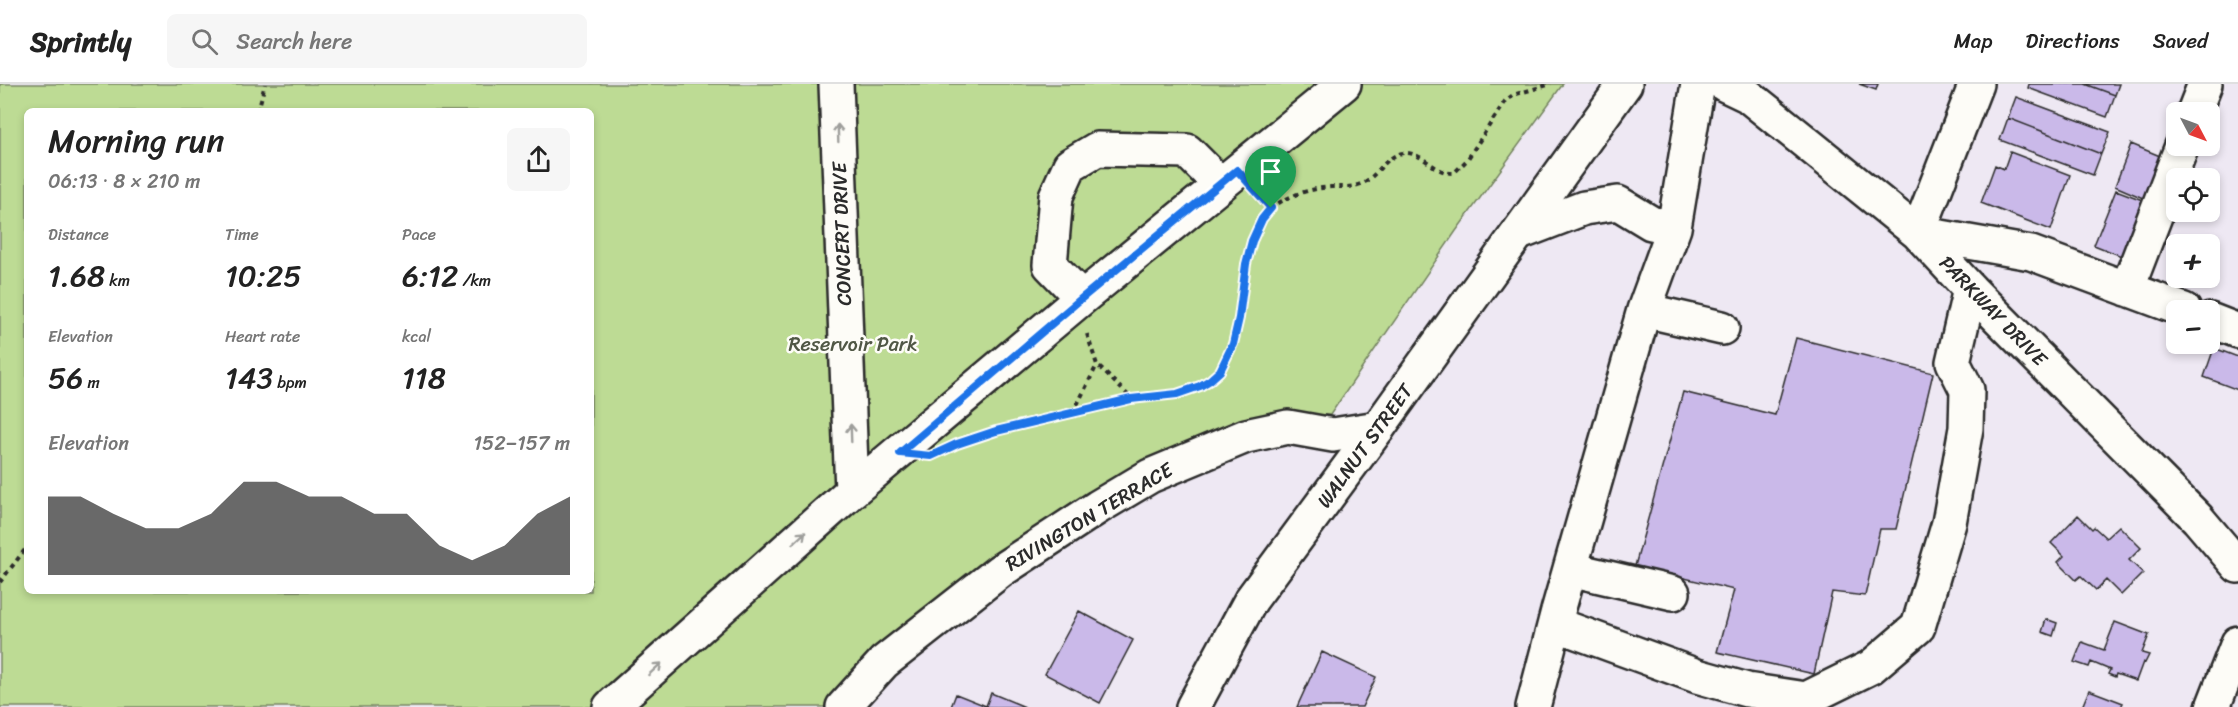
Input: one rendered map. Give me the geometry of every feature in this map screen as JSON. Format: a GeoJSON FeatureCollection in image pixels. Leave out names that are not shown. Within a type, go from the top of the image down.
{"type":"FeatureCollection","features":[{"type":"Feature","properties":{"kind":"street","name":"CONCERT DRIVE"},"geometry":{"type":"LineString","coordinates":[[836,84],[852,491]]}},
{"type":"Feature","properties":{"kind":"street"},"geometry":{"type":"LineString","coordinates":[[610,707],[852,491],[1075,304],[1344,84]]}},
{"type":"Feature","properties":{"kind":"street","name":"WALNUT STREET"},"geometry":{"type":"LineString","coordinates":[[1193,707],[1251,600],[1378,428],[1625,84]]}},
{"type":"Feature","properties":{"kind":"street"},"geometry":{"type":"LineString","coordinates":[[1533,707],[1644,310],[1674,228],[1698,84]]}},
{"type":"Feature","properties":{"kind":"street","name":"PARKWAY DRIVE"},"geometry":{"type":"LineString","coordinates":[[1724,84],[1747,95],[1918,233],[1970,289],[2198,519],[2238,566]]}},
{"type":"Feature","properties":{"kind":"street"},"geometry":{"type":"LineString","coordinates":[[1976,84],[1918,233],[2031,253],[2166,303]]}},
{"type":"Feature","properties":{"kind":"street"},"geometry":{"type":"LineString","coordinates":[[2198,102],[2205,84]]}},
{"type":"Feature","properties":{"kind":"street"},"geometry":{"type":"LineString","coordinates":[[1075,304],[1050,265],[1056,196],[1070,165],[1097,149],[1187,151],[1229,177]]}},
{"type":"Feature","properties":{"kind":"street"},"geometry":{"type":"LineString","coordinates":[[2127,289],[2178,156]]}},
{"type":"Feature","properties":{"kind":"street"},"geometry":{"type":"LineString","coordinates":[[1519,233],[1584,208],[1618,203],[1651,223],[1674,228]]}},
{"type":"Feature","properties":{"kind":"street"},"geometry":{"type":"LineString","coordinates":[[1555,624],[1697,676],[1748,690],[1806,699],[1871,667],[1918,627],[1949,522],[1966,428],[1967,390],[1953,362],[1970,289]]}},
{"type":"Feature","properties":{"kind":"street"},"geometry":{"type":"LineString","coordinates":[[1644,310],[1722,328]]}},
{"type":"Feature","properties":{"kind":"street"},"geometry":{"type":"LineString","coordinates":[[2220,324],[2238,331]]}},
{"type":"Feature","properties":{"kind":"street","name":"RIVINGTON TERRACE"},"geometry":{"type":"LineString","coordinates":[[843,707],[884,662],[1000,571],[1150,476],[1246,436],[1288,427],[1333,435],[1378,428]]}},
{"type":"Feature","properties":{"kind":"street"},"geometry":{"type":"LineString","coordinates":[[1570,569],[1673,593]]}},
{"type":"Feature","properties":{"kind":"street"},"geometry":{"type":"LineString","coordinates":[[2213,707],[2238,643]]}},
{"type":"Feature","properties":{"kind":"path"},"geometry":{"type":"LineString","coordinates":[[259,108],[266,84]]}},
{"type":"Feature","properties":{"kind":"path"},"geometry":{"type":"LineString","coordinates":[[957,444],[996,431],[1131,399],[1177,394],[1200,386],[1220,371],[1233,344],[1252,241],[1262,219],[1271,208],[1288,197],[1311,190],[1352,187],[1363,183],[1390,159],[1401,153],[1410,153],[1446,173],[1454,173],[1467,160],[1505,101],[1513,95],[1551,84]]}},
{"type":"Feature","properties":{"kind":"path"},"geometry":{"type":"LineString","coordinates":[[1229,177],[1271,208]]}},
{"type":"Feature","properties":{"kind":"path"},"geometry":{"type":"LineString","coordinates":[[1075,304],[1097,365],[1131,399]]}},
{"type":"Feature","properties":{"kind":"path"},"geometry":{"type":"LineString","coordinates":[[1073,413],[1097,365]]}},
{"type":"Feature","properties":{"kind":"path"},"geometry":{"type":"LineString","coordinates":[[0,582],[24,551]]}},
{"type":"Feature","properties":{"kind":"green space","name":"Reservoir Park"},"geometry":{"type":"Polygon","coordinates":[[[0,84],[1563,84],[1456,231],[1330,415],[1271,415],[1092,497],[833,707],[0,707],[0,84]]]}},
{"type":"Feature","properties":{"kind":"building"},"geometry":{"type":"Polygon","coordinates":[[[1859,84],[1878,84],[1876,90],[1859,84]]]}},
{"type":"Feature","properties":{"kind":"building"},"geometry":{"type":"Polygon","coordinates":[[[2029,84],[2085,84],[2115,95],[2107,117],[2028,88],[2029,84]]]}},
{"type":"Feature","properties":{"kind":"building"},"geometry":{"type":"Polygon","coordinates":[[[2085,84],[2119,84],[2115,95],[2085,84]]]}},
{"type":"Feature","properties":{"kind":"building"},"geometry":{"type":"Polygon","coordinates":[[[2016,97],[2110,132],[2101,154],[2008,118],[2016,97]]]}},
{"type":"Feature","properties":{"kind":"building"},"geometry":{"type":"Polygon","coordinates":[[[2008,118],[2101,154],[2093,175],[2000,140],[2008,118]]]}},
{"type":"Feature","properties":{"kind":"building"},"geometry":{"type":"Polygon","coordinates":[[[2131,144],[2160,156],[2143,198],[2115,186],[2131,144]]]}},
{"type":"Feature","properties":{"kind":"building"},"geometry":{"type":"Polygon","coordinates":[[[2010,152],[2070,175],[2051,230],[1981,203],[1995,165],[2004,169],[2010,152]]]}},
{"type":"Feature","properties":{"kind":"building"},"geometry":{"type":"Polygon","coordinates":[[[2116,190],[2145,201],[2124,257],[2094,245],[2116,190]]]}},
{"type":"Feature","properties":{"kind":"building"},"geometry":{"type":"Polygon","coordinates":[[[1796,338],[1933,373],[1896,529],[1880,529],[1865,596],[1832,592],[1814,674],[1717,652],[1734,590],[1635,566],[1683,392],[1775,415],[1796,338]]]}},
{"type":"Feature","properties":{"kind":"building"},"geometry":{"type":"Polygon","coordinates":[[[2220,350],[2238,357],[2238,390],[2204,377],[2212,354],[2220,354],[2220,350]]]}},
{"type":"Feature","properties":{"kind":"building"},"geometry":{"type":"Polygon","coordinates":[[[2078,515],[2092,529],[2094,527],[2106,538],[2119,526],[2141,548],[2129,560],[2143,573],[2121,595],[2106,580],[2096,590],[2081,576],[2076,580],[2058,562],[2064,556],[2051,543],[2078,515]]]}},
{"type":"Feature","properties":{"kind":"building"},"geometry":{"type":"Polygon","coordinates":[[[1079,611],[1133,640],[1100,703],[1045,674],[1079,611]]]}},
{"type":"Feature","properties":{"kind":"building"},"geometry":{"type":"Polygon","coordinates":[[[2046,619],[2057,623],[2053,636],[2042,632],[2046,619]]]}},
{"type":"Feature","properties":{"kind":"building"},"geometry":{"type":"Polygon","coordinates":[[[2115,622],[2149,635],[2142,653],[2149,655],[2145,663],[2143,662],[2136,681],[2116,674],[2115,677],[2108,674],[2110,670],[2091,662],[2089,667],[2074,662],[2082,642],[2104,650],[2115,622]]]}},
{"type":"Feature","properties":{"kind":"building"},"geometry":{"type":"Polygon","coordinates":[[[1322,652],[1376,677],[1362,707],[1297,707],[1322,652]]]}},
{"type":"Feature","properties":{"kind":"building"},"geometry":{"type":"Polygon","coordinates":[[[2089,690],[2123,703],[2121,707],[2082,707],[2089,690]]]}},
{"type":"Feature","properties":{"kind":"building"},"geometry":{"type":"Polygon","coordinates":[[[991,693],[1025,707],[951,707],[956,694],[986,706],[991,693]]]}},
{"type":"Feature","properties":{"kind":"route"},"geometry":{"type":"LineString","coordinates":[[1237,170],[1271,208],[1262,219],[1252,241],[1233,344],[1220,371],[1210,380],[1177,394],[1131,399],[996,431],[957,444],[931,456],[900,453],[1237,170]]}}]}
